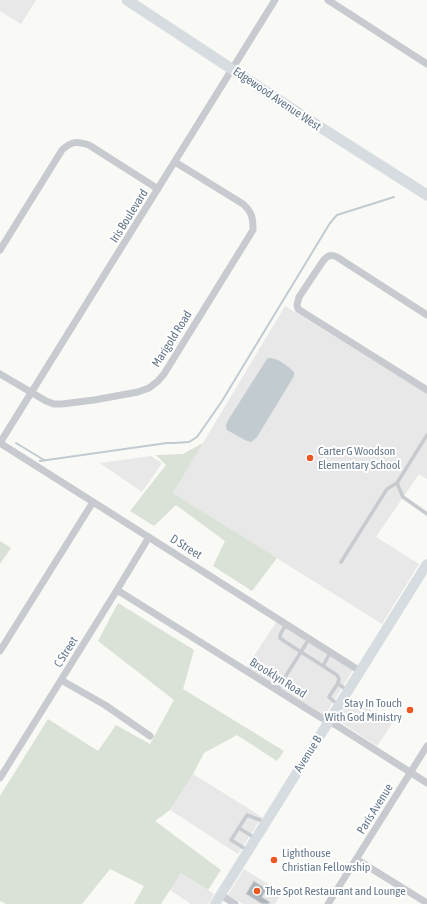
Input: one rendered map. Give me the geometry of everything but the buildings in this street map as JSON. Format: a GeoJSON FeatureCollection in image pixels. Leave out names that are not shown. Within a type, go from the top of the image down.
{"type":"FeatureCollection","features":[{"type":"Feature","properties":{"kind":"main road","name":"Edgewood Avenue West"},"geometry":{"type":"LineString","coordinates":[[127,0],[427,196]]}},
{"type":"Feature","properties":{"kind":"main road","name":"Avenue B"},"geometry":{"type":"LineString","coordinates":[[215,904],[427,564]]}},
{"type":"Feature","properties":{"kind":"street","name":"Iris Boulevard"},"geometry":{"type":"LineString","coordinates":[[0,443],[276,0]]}},
{"type":"Feature","properties":{"kind":"street"},"geometry":{"type":"LineString","coordinates":[[328,0],[427,64]]}},
{"type":"Feature","properties":{"kind":"street"},"geometry":{"type":"LineString","coordinates":[[0,250],[62,150],[68,144],[74,142],[89,145],[158,189]]}},
{"type":"Feature","properties":{"kind":"street","name":"Marigold Road"},"geometry":{"type":"LineString","coordinates":[[0,374],[46,401],[54,404],[62,404],[138,392],[149,388],[164,374],[253,230],[251,213],[243,204],[175,162]]}},
{"type":"Feature","properties":{"kind":"street"},"geometry":{"type":"LineString","coordinates":[[427,315],[333,255],[329,256],[323,261],[299,297],[296,305],[301,311],[427,390]]}},
{"type":"Feature","properties":{"kind":"street","name":"D Street"},"geometry":{"type":"LineString","coordinates":[[0,443],[360,671]]}},
{"type":"Feature","properties":{"kind":"street"},"geometry":{"type":"LineString","coordinates":[[0,651],[93,502]]}},
{"type":"Feature","properties":{"kind":"street","name":"C Street"},"geometry":{"type":"LineString","coordinates":[[0,778],[149,537]]}},
{"type":"Feature","properties":{"kind":"street","name":"Brooklyn Road"},"geometry":{"type":"LineString","coordinates":[[117,590],[427,783]]}},
{"type":"Feature","properties":{"kind":"street"},"geometry":{"type":"LineString","coordinates":[[61,680],[105,705],[150,736]]}},
{"type":"Feature","properties":{"kind":"street","name":"Paris Avenue"},"geometry":{"type":"LineString","coordinates":[[328,904],[427,746]]}},
{"type":"Feature","properties":{"kind":"street"},"geometry":{"type":"LineString","coordinates":[[356,859],[427,903]]}},
{"type":"Feature","properties":{"kind":"street"},"geometry":{"type":"LineString","coordinates":[[221,895],[235,904]]}},
{"type":"Feature","properties":{"kind":"lane"},"geometry":{"type":"LineString","coordinates":[[341,562],[387,489],[397,483],[427,435]]}},
{"type":"Feature","properties":{"kind":"lane"},"geometry":{"type":"LineString","coordinates":[[397,483],[403,497],[427,514]]}},
{"type":"Feature","properties":{"kind":"lane"},"geometry":{"type":"LineString","coordinates":[[286,624],[280,638],[337,675],[339,679],[338,683],[329,698],[338,706]]}},
{"type":"Feature","properties":{"kind":"lane"},"geometry":{"type":"LineString","coordinates":[[277,690],[309,638]]}},
{"type":"Feature","properties":{"kind":"lane"},"geometry":{"type":"LineString","coordinates":[[323,666],[331,652]]}},
{"type":"Feature","properties":{"kind":"lane"},"geometry":{"type":"LineString","coordinates":[[338,683],[348,690]]}},
{"type":"Feature","properties":{"kind":"lane"},"geometry":{"type":"LineString","coordinates":[[248,851],[231,840],[247,815],[266,823]]}},
{"type":"Feature","properties":{"kind":"lane"},"geometry":{"type":"LineString","coordinates":[[239,828],[256,838]]}},
{"type":"Feature","properties":{"kind":"shaded area"},"geometry":{"type":"Polygon","coordinates":[[[0,0],[36,0],[21,24],[0,11],[0,0]]]}},
{"type":"Feature","properties":{"kind":"shaded area","name":"Carter G Woodson Elementary School"},"geometry":{"type":"Polygon","coordinates":[[[285,306],[427,394],[427,479],[419,474],[376,537],[419,564],[382,624],[173,493],[285,306]]]}},
{"type":"Feature","properties":{"kind":"shaded area"},"geometry":{"type":"Polygon","coordinates":[[[268,358],[276,359],[282,362],[294,372],[294,376],[257,437],[251,442],[227,430],[226,426],[227,422],[268,358]]]}},
{"type":"Feature","properties":{"kind":"shaded area"},"geometry":{"type":"Polygon","coordinates":[[[203,443],[173,493],[277,558],[252,591],[213,566],[225,541],[176,505],[154,526],[130,511],[166,465],[156,455],[183,454],[203,443]]]}},
{"type":"Feature","properties":{"kind":"shaded area"},"geometry":{"type":"Polygon","coordinates":[[[151,456],[162,463],[142,492],[100,463],[151,456]]]}},
{"type":"Feature","properties":{"kind":"shaded area"},"geometry":{"type":"Polygon","coordinates":[[[0,541],[11,548],[0,564],[0,541]]]}},
{"type":"Feature","properties":{"kind":"shaded area"},"geometry":{"type":"Polygon","coordinates":[[[118,603],[194,650],[183,689],[284,751],[277,761],[237,735],[204,753],[193,774],[170,810],[155,821],[221,870],[208,890],[181,873],[161,904],[134,904],[144,886],[110,869],[82,904],[6,904],[0,901],[0,796],[48,719],[98,751],[116,725],[150,744],[174,700],[98,641],[118,603]]]}},
{"type":"Feature","properties":{"kind":"shaded area"},"geometry":{"type":"Polygon","coordinates":[[[277,621],[353,670],[324,717],[246,668],[277,621]]]}},
{"type":"Feature","properties":{"kind":"shaded area"},"geometry":{"type":"Polygon","coordinates":[[[350,697],[392,724],[377,746],[337,720],[350,697]]]}},
{"type":"Feature","properties":{"kind":"shaded area"},"geometry":{"type":"Polygon","coordinates":[[[193,774],[262,817],[238,854],[170,810],[193,774]]]}},
{"type":"Feature","properties":{"kind":"shaded area"},"geometry":{"type":"Polygon","coordinates":[[[244,869],[282,893],[275,904],[243,904],[228,895],[244,869]]]}},
{"type":"Feature","properties":{"kind":"shaded area"},"geometry":{"type":"Polygon","coordinates":[[[181,873],[214,894],[208,904],[191,904],[170,890],[181,873]]]}},
{"type":"Feature","properties":{"kind":"waterway"},"geometry":{"type":"LineString","coordinates":[[40,461],[167,443],[189,442],[197,437],[222,401],[330,223],[337,215],[394,197]]}},
{"type":"Feature","properties":{"kind":"waterway"},"geometry":{"type":"LineString","coordinates":[[16,443],[44,460]]}},
{"type":"Feature","properties":{"kind":"place","name":"Carter G Woodson Elementary School"},"geometry":{"type":"Point","coordinates":[310,458]}},
{"type":"Feature","properties":{"kind":"place","name":"Stay In Touch With God Ministry"},"geometry":{"type":"Point","coordinates":[410,710]}},
{"type":"Feature","properties":{"kind":"place","name":"Lighthouse Christian Fellowship"},"geometry":{"type":"Point","coordinates":[274,860]}},
{"type":"Feature","properties":{"kind":"place","name":"The Spot Restaurant and Lounge"},"geometry":{"type":"Point","coordinates":[257,891]}}]}
